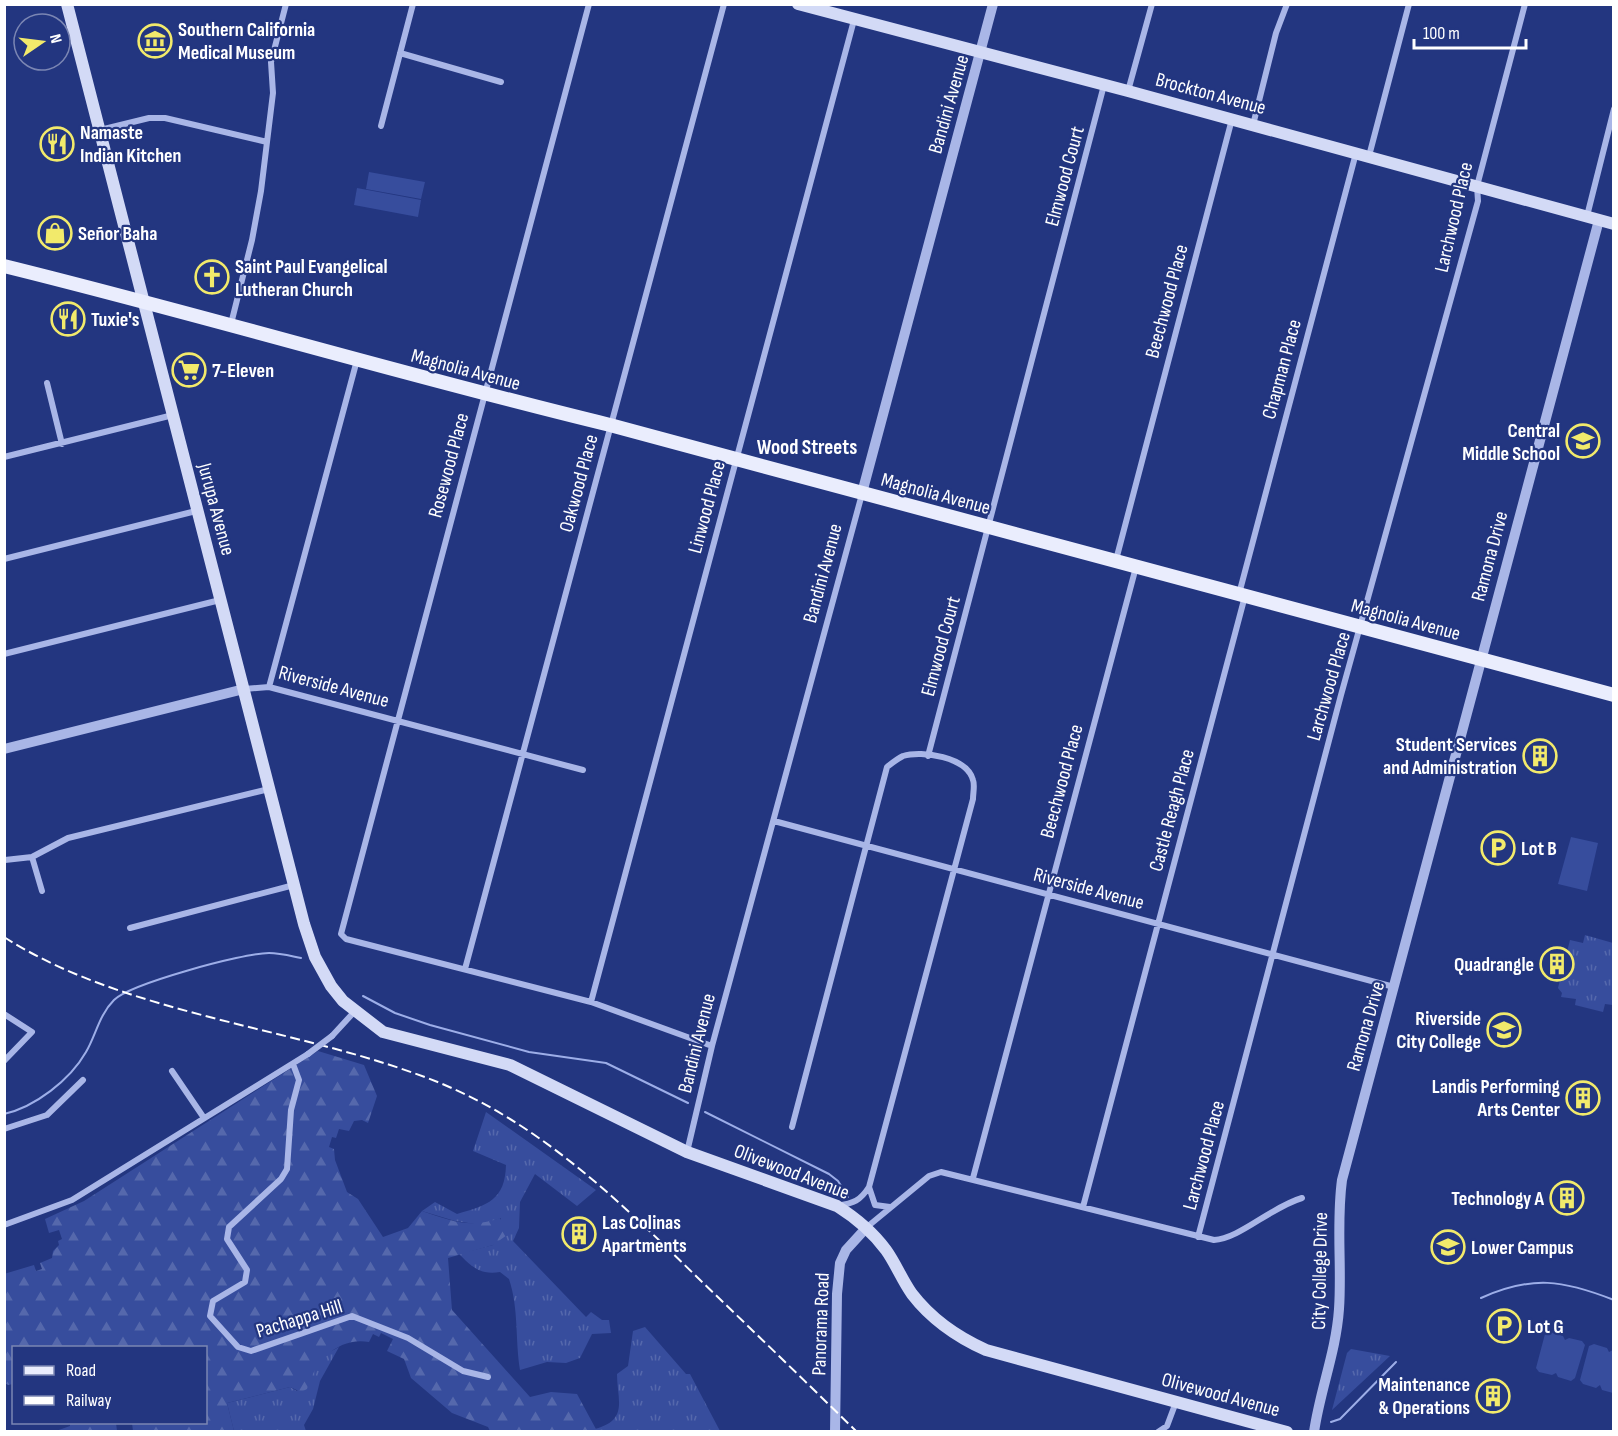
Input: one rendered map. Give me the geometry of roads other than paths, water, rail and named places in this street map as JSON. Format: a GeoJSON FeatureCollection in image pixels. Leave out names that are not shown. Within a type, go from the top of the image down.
{"type":"FeatureCollection","features":[{"type":"Feature","properties":{"kind":"main road","name":"Jurupa Avenue"},"geometry":{"type":"LineString","coordinates":[[67,4],[294,885],[315,957],[331,986],[355,1011]]}},
{"type":"Feature","properties":{"kind":"main road","name":"Brockton Avenue"},"geometry":{"type":"LineString","coordinates":[[798,4],[821,8],[854,20],[1128,91],[1614,224]]}},
{"type":"Feature","properties":{"kind":"main road","name":"Magnolia Avenue"},"geometry":{"type":"LineString","coordinates":[[4,266],[145,301],[357,360],[610,425],[1614,695]]}},
{"type":"Feature","properties":{"kind":"main road","name":"Olivewood Avenue"},"geometry":{"type":"LineString","coordinates":[[355,1011],[383,1032],[510,1065],[687,1152],[837,1206],[867,1227],[886,1251],[913,1295],[946,1328],[994,1352],[1287,1431]]}},
{"type":"Feature","properties":{"kind":"street"},"geometry":{"type":"LineString","coordinates":[[231,324],[252,240],[273,93],[271,62],[286,4]]}},
{"type":"Feature","properties":{"kind":"street"},"geometry":{"type":"LineString","coordinates":[[381,126],[413,4]]}},
{"type":"Feature","properties":{"kind":"street","name":"Rosewood Place"},"geometry":{"type":"LineString","coordinates":[[465,969],[346,939],[341,934],[589,4]]}},
{"type":"Feature","properties":{"kind":"street","name":"Oakwood Place"},"geometry":{"type":"LineString","coordinates":[[465,969],[724,4]]}},
{"type":"Feature","properties":{"kind":"street","name":"Bandini Avenue"},"geometry":{"type":"LineString","coordinates":[[687,1152],[712,1046],[982,53],[993,4]]}},
{"type":"Feature","properties":{"kind":"street"},"geometry":{"type":"LineString","coordinates":[[1128,91],[1152,4]]}},
{"type":"Feature","properties":{"kind":"street"},"geometry":{"type":"LineString","coordinates":[[1253,125],[1287,4]]}},
{"type":"Feature","properties":{"kind":"street","name":"Chapman Place"},"geometry":{"type":"LineString","coordinates":[[1242,595],[1362,154],[1409,4]]}},
{"type":"Feature","properties":{"kind":"street","name":"Larchwood Place"},"geometry":{"type":"LineString","coordinates":[[1198,1237],[1478,201],[1477,186],[1524,4]]}},
{"type":"Feature","properties":{"kind":"street","name":"Linwood Place"},"geometry":{"type":"LineString","coordinates":[[591,1002],[854,20]]}},
{"type":"Feature","properties":{"kind":"street"},"geometry":{"type":"LineString","coordinates":[[400,53],[501,82]]}},
{"type":"Feature","properties":{"kind":"street","name":"Elmwood Court"},"geometry":{"type":"LineString","coordinates":[[928,756],[1104,85]]}},
{"type":"Feature","properties":{"kind":"street","name":"Ramona Drive"},"geometry":{"type":"LineString","coordinates":[[1342,1180],[1481,659],[1593,218],[1614,109]]}},
{"type":"Feature","properties":{"kind":"street"},"geometry":{"type":"LineString","coordinates":[[100,130],[149,118],[165,118],[267,142]]}},
{"type":"Feature","properties":{"kind":"street","name":"Beechwood Place"},"geometry":{"type":"LineString","coordinates":[[1116,561],[1232,119]]}},
{"type":"Feature","properties":{"kind":"street"},"geometry":{"type":"LineString","coordinates":[[269,687],[357,360]]}},
{"type":"Feature","properties":{"kind":"street"},"geometry":{"type":"LineString","coordinates":[[47,384],[62,444]]}},
{"type":"Feature","properties":{"kind":"street"},"geometry":{"type":"LineString","coordinates":[[4,457],[173,415]]}},
{"type":"Feature","properties":{"kind":"street"},"geometry":{"type":"LineString","coordinates":[[4,559],[196,511]]}},
{"type":"Feature","properties":{"kind":"street","name":"Beechwood Place"},"geometry":{"type":"LineString","coordinates":[[973,1178],[1137,567]]}},
{"type":"Feature","properties":{"kind":"street","name":"Castle Reagh Place"},"geometry":{"type":"LineString","coordinates":[[1083,1207],[1242,595]]}},
{"type":"Feature","properties":{"kind":"street"},"geometry":{"type":"LineString","coordinates":[[4,654],[220,600]]}},
{"type":"Feature","properties":{"kind":"street","name":"Riverside Avenue"},"geometry":{"type":"LineString","coordinates":[[4,749],[244,689],[269,687],[583,770]]}},
{"type":"Feature","properties":{"kind":"street"},"geometry":{"type":"LineString","coordinates":[[792,1127],[887,767],[904,756],[928,756],[958,762],[968,770],[974,781],[973,799],[869,1187],[856,1203],[837,1206]]}},
{"type":"Feature","properties":{"kind":"street"},"geometry":{"type":"LineString","coordinates":[[5,860],[32,857],[68,838],[270,789]]}},
{"type":"Feature","properties":{"kind":"street","name":"Riverside Avenue"},"geometry":{"type":"LineString","coordinates":[[774,821],[1047,896],[1395,987]]}},
{"type":"Feature","properties":{"kind":"street"},"geometry":{"type":"LineString","coordinates":[[32,857],[42,891]]}},
{"type":"Feature","properties":{"kind":"street"},"geometry":{"type":"LineString","coordinates":[[130,928],[294,885]]}},
{"type":"Feature","properties":{"kind":"street"},"geometry":{"type":"LineString","coordinates":[[465,969],[591,1002],[712,1046]]}},
{"type":"Feature","properties":{"kind":"street"},"geometry":{"type":"LineString","coordinates":[[4,1225],[72,1200],[308,1054],[332,1036],[355,1011]]}},
{"type":"Feature","properties":{"kind":"street"},"geometry":{"type":"LineString","coordinates":[[4,1014],[32,1032],[4,1061]]}},
{"type":"Feature","properties":{"kind":"street","name":"Pachappa Hill"},"geometry":{"type":"LineString","coordinates":[[293,1064],[299,1080],[288,1130],[290,1150],[287,1169],[281,1179],[229,1227],[227,1239],[248,1270],[245,1282],[213,1301],[210,1316],[238,1347],[251,1351],[352,1316],[408,1338],[463,1371],[488,1377]]}},
{"type":"Feature","properties":{"kind":"street"},"geometry":{"type":"LineString","coordinates":[[172,1071],[204,1118]]}},
{"type":"Feature","properties":{"kind":"street"},"geometry":{"type":"LineString","coordinates":[[4,1129],[47,1115],[83,1080]]}},
{"type":"Feature","properties":{"kind":"street"},"geometry":{"type":"LineString","coordinates":[[867,1227],[934,1174],[949,1173],[1198,1237],[1224,1240],[1274,1209],[1302,1198]]}},
{"type":"Feature","properties":{"kind":"street","name":"City College Drive"},"geometry":{"type":"LineString","coordinates":[[1314,1431],[1336,1338],[1340,1277],[1338,1227],[1342,1180]]}},
{"type":"Feature","properties":{"kind":"street"},"geometry":{"type":"LineString","coordinates":[[869,1187],[875,1205],[891,1207]]}},
{"type":"Feature","properties":{"kind":"street","name":"Panorama Road"},"geometry":{"type":"LineString","coordinates":[[835,1431],[837,1294],[840,1263],[849,1245],[867,1227]]}},
{"type":"Feature","properties":{"kind":"street"},"geometry":{"type":"LineString","coordinates":[[1158,1431],[1167,1426],[1176,1401]]}},
{"type":"Feature","properties":{"kind":"waterway"},"geometry":{"type":"LineString","coordinates":[[4,1114],[39,1099],[71,1073],[86,1052],[105,1012],[114,1000],[124,993],[188,970],[256,954],[281,954],[301,958]]}},
{"type":"Feature","properties":{"kind":"waterway"},"geometry":{"type":"LineString","coordinates":[[363,996],[395,1013],[430,1025],[529,1052],[606,1063],[688,1103]]}},
{"type":"Feature","properties":{"kind":"waterway"},"geometry":{"type":"LineString","coordinates":[[705,1112],[829,1174],[838,1181],[848,1197]]}},
{"type":"Feature","properties":{"kind":"waterway"},"geometry":{"type":"LineString","coordinates":[[1481,1298],[1516,1286],[1548,1283],[1579,1288],[1614,1300]]}},
{"type":"Feature","properties":{"kind":"waterway"},"geometry":{"type":"LineString","coordinates":[[1331,1422],[1340,1419],[1396,1362]]}},
{"type":"Feature","properties":{"kind":"railway"},"geometry":{"type":"LineString","coordinates":[[4,937],[53,964],[105,986],[160,1004],[387,1064],[440,1083],[512,1120],[546,1143],[608,1193],[857,1432]]}},
{"type":"Feature","properties":{"kind":"place","name":"Southern California Medical Museum"},"geometry":{"type":"Point","coordinates":[155,41]}},
{"type":"Feature","properties":{"kind":"place","name":"Namaste Indian Kitchen"},"geometry":{"type":"Point","coordinates":[57,144]}},
{"type":"Feature","properties":{"kind":"place","name":"Señor Baha"},"geometry":{"type":"Point","coordinates":[55,233]}},
{"type":"Feature","properties":{"kind":"place","name":"Saint Paul Evangelical Lutheran Church"},"geometry":{"type":"Point","coordinates":[212,277]}},
{"type":"Feature","properties":{"kind":"place","name":"Tuxie's"},"geometry":{"type":"Point","coordinates":[68,319]}},
{"type":"Feature","properties":{"kind":"place","name":"7-Eleven"},"geometry":{"type":"Point","coordinates":[189,370]}},
{"type":"Feature","properties":{"kind":"place","name":"Central Middle School"},"geometry":{"type":"Point","coordinates":[1583,441]}},
{"type":"Feature","properties":{"kind":"place","name":"Student Services and Administration"},"geometry":{"type":"Point","coordinates":[1540,756]}},
{"type":"Feature","properties":{"kind":"place","name":"Lot B"},"geometry":{"type":"Point","coordinates":[1498,848]}},
{"type":"Feature","properties":{"kind":"place","name":"Quadrangle"},"geometry":{"type":"Point","coordinates":[1557,964]}},
{"type":"Feature","properties":{"kind":"place","name":"Riverside City College"},"geometry":{"type":"Point","coordinates":[1504,1030]}},
{"type":"Feature","properties":{"kind":"place","name":"Landis Performing Arts Center"},"geometry":{"type":"Point","coordinates":[1583,1098]}},
{"type":"Feature","properties":{"kind":"place","name":"Technology A"},"geometry":{"type":"Point","coordinates":[1567,1198]}},
{"type":"Feature","properties":{"kind":"place","name":"Las Colinas Apartments"},"geometry":{"type":"Point","coordinates":[579,1234]}},
{"type":"Feature","properties":{"kind":"place","name":"Lower Campus"},"geometry":{"type":"Point","coordinates":[1448,1247]}},
{"type":"Feature","properties":{"kind":"place","name":"Lot G"},"geometry":{"type":"Point","coordinates":[1504,1326]}},
{"type":"Feature","properties":{"kind":"place","name":"Maintenance & Operations"},"geometry":{"type":"Point","coordinates":[1493,1396]}},
{"type":"Feature","properties":{"kind":"district","name":"Wood Streets"},"geometry":{"type":"Point","coordinates":[807,447]}}]}
